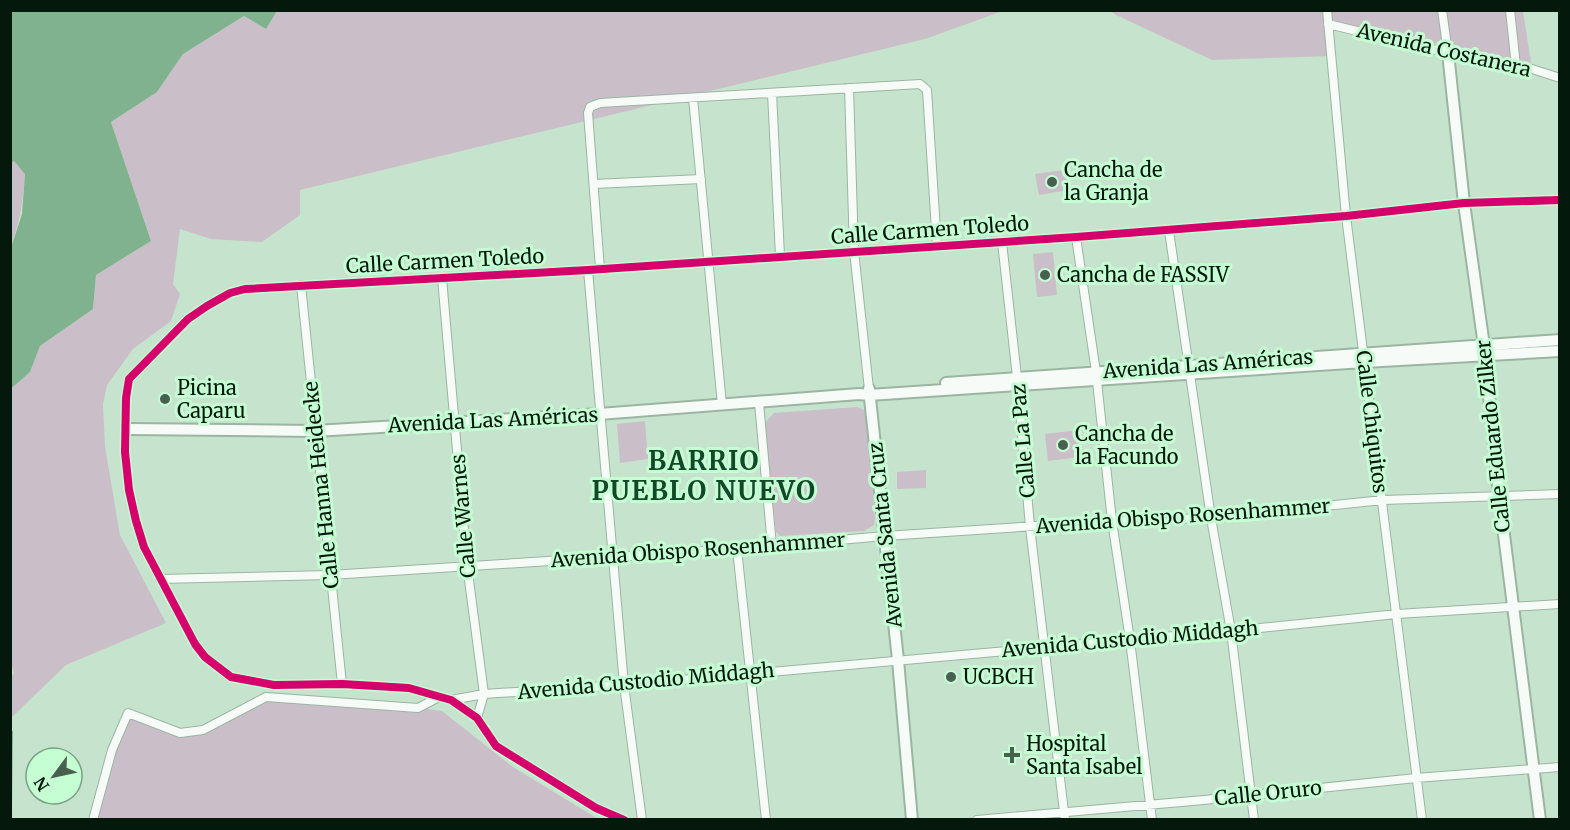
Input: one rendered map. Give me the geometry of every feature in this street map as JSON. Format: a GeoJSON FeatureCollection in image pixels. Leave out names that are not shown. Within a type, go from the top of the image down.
{"type":"FeatureCollection","features":[{"type":"Feature","properties":{"kind":"street","name":"Calle Chiquitos"},"geometry":{"type":"LineString","coordinates":[[1327,10],[1346,216],[1422,819]]}},
{"type":"Feature","properties":{"kind":"street"},"geometry":{"type":"LineString","coordinates":[[1442,10],[1448,53]]}},
{"type":"Feature","properties":{"kind":"street"},"geometry":{"type":"LineString","coordinates":[[1510,10],[1516,66]]}},
{"type":"Feature","properties":{"kind":"street","name":"Avenida Costanera"},"geometry":{"type":"LineString","coordinates":[[1328,24],[1560,78]]}},
{"type":"Feature","properties":{"kind":"street","name":"Calle Eduardo Zilker"},"geometry":{"type":"LineString","coordinates":[[1448,53],[1499,495],[1540,819]]}},
{"type":"Feature","properties":{"kind":"street"},"geometry":{"type":"LineString","coordinates":[[600,270],[588,113],[590,107],[600,103],[920,84],[927,90],[937,246]]}},
{"type":"Feature","properties":{"kind":"street","name":"Avenida Santa Cruz"},"geometry":{"type":"LineString","coordinates":[[849,88],[854,251],[866,393],[885,536],[912,819]]}},
{"type":"Feature","properties":{"kind":"street"},"geometry":{"type":"LineString","coordinates":[[772,93],[780,256]]}},
{"type":"Feature","properties":{"kind":"street"},"geometry":{"type":"LineString","coordinates":[[693,98],[722,405]]}},
{"type":"Feature","properties":{"kind":"street"},"geometry":{"type":"LineString","coordinates":[[594,184],[701,179]]}},
{"type":"Feature","properties":{"kind":"street","name":"Calle Carmen Toledo"},"geometry":{"type":"LineString","coordinates":[[451,700],[409,687],[342,684],[274,685],[231,677],[205,657],[195,644],[144,547],[129,490],[125,452],[126,398],[129,379],[188,319],[207,306],[231,293],[246,289],[600,270],[1169,231],[1346,216],[1464,202],[1560,200]]}},
{"type":"Feature","properties":{"kind":"street"},"geometry":{"type":"LineString","coordinates":[[1169,231],[1211,518],[1231,631],[1254,819]]}},
{"type":"Feature","properties":{"kind":"street"},"geometry":{"type":"LineString","coordinates":[[1076,237],[1096,376],[1112,521],[1130,640],[1152,819]]}},
{"type":"Feature","properties":{"kind":"street","name":"Calle La Paz"},"geometry":{"type":"LineString","coordinates":[[1002,242],[1018,381],[1030,527],[1064,816]]}},
{"type":"Feature","properties":{"kind":"street"},"geometry":{"type":"LineString","coordinates":[[588,270],[624,685],[642,819]]}},
{"type":"Feature","properties":{"kind":"street","name":"Calle Warnes"},"geometry":{"type":"LineString","coordinates":[[442,278],[467,566],[484,694],[477,718]]}},
{"type":"Feature","properties":{"kind":"street","name":"Calle Hanna Heidecke"},"geometry":{"type":"LineString","coordinates":[[301,285],[342,684]]}},
{"type":"Feature","properties":{"kind":"street","name":"Avenida Las Américas"},"geometry":{"type":"LineString","coordinates":[[1484,350],[1560,340]]}},
{"type":"Feature","properties":{"kind":"street","name":"Avenida Las Américas"},"geometry":{"type":"LineString","coordinates":[[127,429],[315,431],[759,403],[1018,381],[1364,357],[1484,350],[1560,351]]}},
{"type":"Feature","properties":{"kind":"street"},"geometry":{"type":"LineString","coordinates":[[759,403],[772,546]]}},
{"type":"Feature","properties":{"kind":"street","name":"Avenida Obispo Rosenhammer"},"geometry":{"type":"LineString","coordinates":[[160,579],[330,575],[737,549],[885,536],[1112,521],[1211,518],[1383,500],[1560,494]]}},
{"type":"Feature","properties":{"kind":"street"},"geometry":{"type":"LineString","coordinates":[[737,549],[766,819]]}},
{"type":"Feature","properties":{"kind":"street","name":"Avenida Custodio Middagh"},"geometry":{"type":"LineString","coordinates":[[451,700],[484,694],[624,685],[1397,614],[1513,609],[1560,604]]}},
{"type":"Feature","properties":{"kind":"street"},"geometry":{"type":"LineString","coordinates":[[93,819],[112,750],[128,713],[180,733],[203,730],[266,697],[418,708],[439,696]]}},
{"type":"Feature","properties":{"kind":"street"},"geometry":{"type":"LineString","coordinates":[[451,700],[477,718],[496,746],[596,808],[624,819]]}},
{"type":"Feature","properties":{"kind":"street","name":"Calle Oruro"},"geometry":{"type":"LineString","coordinates":[[977,819],[1064,816],[1251,794],[1560,767]]}},
{"type":"Feature","properties":{"kind":"shaded area"},"geometry":{"type":"Polygon","coordinates":[[[10,11],[277,11],[266,29],[244,16],[183,54],[157,92],[111,122],[151,241],[96,275],[93,309],[40,346],[30,372],[13,387],[10,386],[11,248],[22,214],[25,174],[14,161],[11,163],[10,11]]]}},
{"type":"Feature","properties":{"kind":"shaded area"},"geometry":{"type":"Polygon","coordinates":[[[277,11],[1003,11],[925,39],[300,190],[300,215],[262,242],[211,239],[180,229],[173,284],[180,294],[171,321],[133,349],[107,385],[103,404],[105,447],[120,535],[166,623],[66,665],[11,718],[11,677],[14,673],[10,659],[11,386],[13,387],[30,372],[40,346],[93,309],[96,275],[151,241],[111,122],[157,92],[183,54],[244,16],[266,29],[277,11]]]}},
{"type":"Feature","properties":{"kind":"shaded area"},"geometry":{"type":"Polygon","coordinates":[[[1110,11],[1523,11],[1532,69],[1329,24],[1332,56],[1212,60],[1110,11]]]}},
{"type":"Feature","properties":{"kind":"shaded area"},"geometry":{"type":"Polygon","coordinates":[[[14,161],[25,173],[21,212],[11,248],[10,163],[14,161]]]}},
{"type":"Feature","properties":{"kind":"shaded area","name":"Cancha de la Granja"},"geometry":{"type":"Polygon","coordinates":[[[1065,170],[1069,190],[1039,195],[1035,174],[1065,170]]]}},
{"type":"Feature","properties":{"kind":"shaded area","name":"Cancha de FASSIV"},"geometry":{"type":"Polygon","coordinates":[[[1053,252],[1057,295],[1037,297],[1033,254],[1053,252]]]}},
{"type":"Feature","properties":{"kind":"shaded area"},"geometry":{"type":"Polygon","coordinates":[[[857,407],[866,411],[874,525],[864,531],[780,536],[776,532],[765,425],[767,420],[774,413],[857,407]]]}},
{"type":"Feature","properties":{"kind":"shaded area"},"geometry":{"type":"Polygon","coordinates":[[[645,421],[648,459],[620,463],[617,424],[645,421]]]}},
{"type":"Feature","properties":{"kind":"shaded area","name":"Cancha de la Facundo"},"geometry":{"type":"Polygon","coordinates":[[[1078,430],[1081,457],[1048,461],[1045,434],[1078,430]]]}},
{"type":"Feature","properties":{"kind":"shaded area"},"geometry":{"type":"Polygon","coordinates":[[[926,470],[926,488],[897,489],[897,472],[926,470]]]}},
{"type":"Feature","properties":{"kind":"shaded area"},"geometry":{"type":"Polygon","coordinates":[[[266,697],[397,705],[442,711],[513,767],[598,819],[93,820],[128,713],[180,733],[203,730],[266,697]]]}},
{"type":"Feature","properties":{"kind":"shaded area"},"geometry":{"type":"Polygon","coordinates":[[[11,731],[13,731],[12,812],[10,812],[11,731]]]}},
{"type":"Feature","properties":{"kind":"cycle path"},"geometry":{"type":"LineString","coordinates":[[624,820],[596,808],[496,746],[477,718],[451,700],[409,688],[342,684],[274,685],[231,677],[205,657],[195,644],[144,547],[129,490],[125,452],[126,398],[129,379],[188,319],[230,293],[245,289],[588,270],[1076,237],[1346,216],[1464,203],[1560,200]]}},
{"type":"Feature","properties":{"kind":"place","name":"Cancha de la Granja"},"geometry":{"type":"Point","coordinates":[1052,182]}},
{"type":"Feature","properties":{"kind":"place","name":"Cancha de FASSIV"},"geometry":{"type":"Point","coordinates":[1045,275]}},
{"type":"Feature","properties":{"kind":"place","name":"Picina Caparu"},"geometry":{"type":"Point","coordinates":[165,399]}},
{"type":"Feature","properties":{"kind":"place","name":"Cancha de la Facundo"},"geometry":{"type":"Point","coordinates":[1063,445]}},
{"type":"Feature","properties":{"kind":"place","name":"UCBCH"},"geometry":{"type":"Point","coordinates":[951,677]}},
{"type":"Feature","properties":{"kind":"place","name":"Hospital Santa Isabel"},"geometry":{"type":"Point","coordinates":[1012,755]}},
{"type":"Feature","properties":{"kind":"district","name":"BARRIO PUEBLO NUEVO"},"geometry":{"type":"Point","coordinates":[704,476]}}]}
